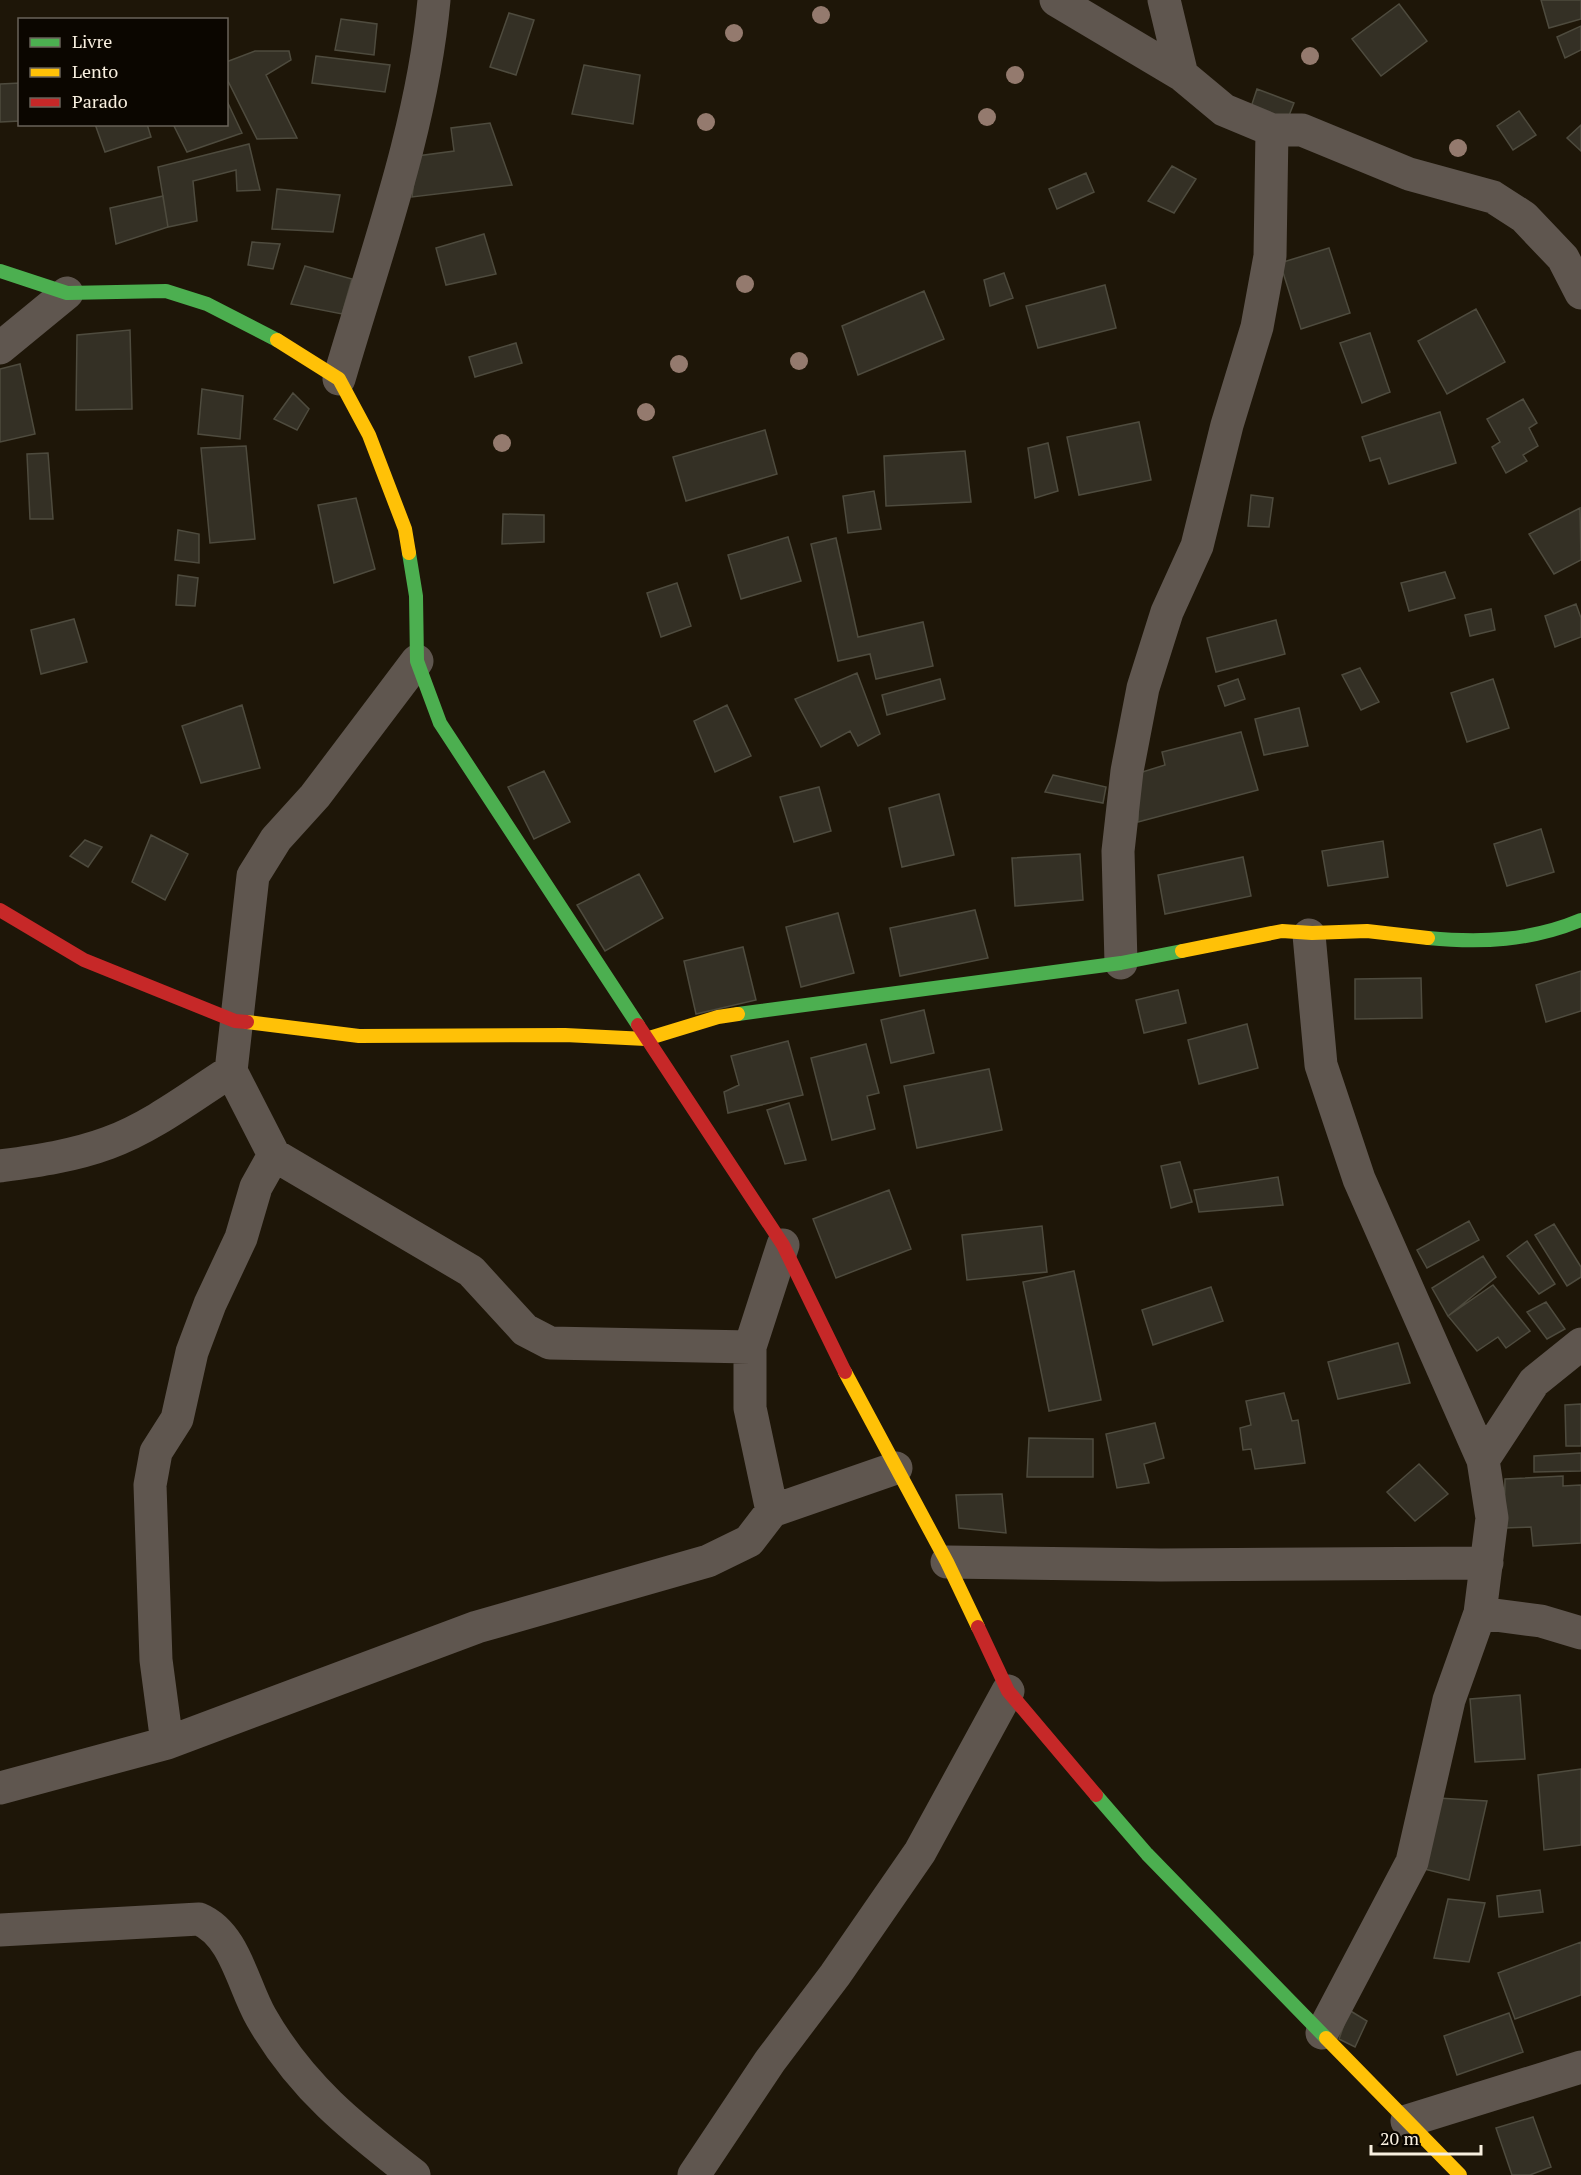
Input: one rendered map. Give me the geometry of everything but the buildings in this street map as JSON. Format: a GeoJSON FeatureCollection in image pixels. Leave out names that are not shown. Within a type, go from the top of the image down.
{"type":"FeatureCollection","features":[{"type":"Feature","properties":{"kind":"street"},"geometry":{"type":"LineString","coordinates":[[339,379],[407,148],[430,39],[434,0]]}},
{"type":"Feature","properties":{"kind":"street"},"geometry":{"type":"LineString","coordinates":[[1056,0],[1182,75],[1224,110],[1272,130],[1302,130],[1409,174],[1492,197],[1524,217],[1563,258],[1581,293]]}},
{"type":"Feature","properties":{"kind":"street"},"geometry":{"type":"LineString","coordinates":[[1164,0],[1182,75]]}},
{"type":"Feature","properties":{"kind":"street"},"geometry":{"type":"LineString","coordinates":[[1120,963],[1118,851],[1127,771],[1143,688],[1167,612],[1197,546],[1227,425],[1257,327],[1270,256],[1272,130]]}},
{"type":"Feature","properties":{"kind":"street"},"geometry":{"type":"LineString","coordinates":[[0,271],[67,293],[166,291],[207,304],[255,327],[339,379],[369,435],[405,529],[416,596],[417,661],[440,723],[783,1245],[854,1390],[947,1562],[1008,1691],[1147,1854],[1407,2121],[1446,2169]]}},
{"type":"Feature","properties":{"kind":"street"},"geometry":{"type":"LineString","coordinates":[[0,348],[67,293]]}},
{"type":"Feature","properties":{"kind":"street"},"geometry":{"type":"LineString","coordinates":[[417,661],[315,796],[276,840],[253,876],[231,1071],[274,1155],[471,1270],[525,1330],[550,1342],[750,1347]]}},
{"type":"Feature","properties":{"kind":"street"},"geometry":{"type":"LineString","coordinates":[[0,910],[84,960],[235,1020],[359,1036],[565,1035],[646,1039],[718,1017],[1120,963],[1282,931],[1309,935],[1361,930],[1479,942],[1523,939],[1561,929],[1581,920]]}},
{"type":"Feature","properties":{"kind":"street"},"geometry":{"type":"LineString","coordinates":[[1309,935],[1321,1065],[1359,1179],[1483,1460],[1492,1518],[1480,1613],[1449,1700],[1412,1862],[1322,2033]]}},
{"type":"Feature","properties":{"kind":"street"},"geometry":{"type":"LineString","coordinates":[[0,1166],[53,1158],[108,1143],[138,1129],[231,1071]]}},
{"type":"Feature","properties":{"kind":"street"},"geometry":{"type":"LineString","coordinates":[[167,1743],[156,1660],[150,1485],[156,1452],[177,1419],[192,1352],[241,1238],[256,1187],[274,1155]]}},
{"type":"Feature","properties":{"kind":"street"},"geometry":{"type":"LineString","coordinates":[[772,1511],[750,1408],[750,1347],[783,1245]]}},
{"type":"Feature","properties":{"kind":"street"},"geometry":{"type":"LineString","coordinates":[[1483,1460],[1534,1382],[1581,1344]]}},
{"type":"Feature","properties":{"kind":"street"},"geometry":{"type":"LineString","coordinates":[[0,1788],[167,1743],[477,1627],[708,1560],[749,1541],[772,1511],[897,1468]]}},
{"type":"Feature","properties":{"kind":"street"},"geometry":{"type":"LineString","coordinates":[[947,1562],[1161,1565],[1487,1563]]}},
{"type":"Feature","properties":{"kind":"street"},"geometry":{"type":"LineString","coordinates":[[1480,1613],[1540,1622],[1581,1633]]}},
{"type":"Feature","properties":{"kind":"street"},"geometry":{"type":"LineString","coordinates":[[694,2175],[770,2061],[835,1976],[920,1852],[1008,1691]]}},
{"type":"Feature","properties":{"kind":"street"},"geometry":{"type":"LineString","coordinates":[[0,1930],[199,1919],[214,1925],[230,1949],[261,2016],[296,2071],[346,2122],[414,2175]]}},
{"type":"Feature","properties":{"kind":"street"},"geometry":{"type":"LineString","coordinates":[[1407,2121],[1581,2067]]}},
{"type":"Feature","properties":{"kind":"traffic: fast"},"geometry":{"type":"LineString","coordinates":[[0,271],[67,293],[166,291],[207,304],[277,340]]}},
{"type":"Feature","properties":{"kind":"traffic: fast"},"geometry":{"type":"LineString","coordinates":[[409,553],[416,596],[417,661],[440,723],[638,1025]]}},
{"type":"Feature","properties":{"kind":"traffic: fast"},"geometry":{"type":"LineString","coordinates":[[1428,938],[1506,939],[1543,932],[1581,920]]}},
{"type":"Feature","properties":{"kind":"traffic: fast"},"geometry":{"type":"LineString","coordinates":[[738,1014],[1121,963],[1182,951]]}},
{"type":"Feature","properties":{"kind":"traffic: fast"},"geometry":{"type":"LineString","coordinates":[[1096,1795],[1147,1854],[1326,2038]]}},
{"type":"Feature","properties":{"kind":"traffic: slow"},"geometry":{"type":"LineString","coordinates":[[277,340],[339,379],[369,435],[405,529],[409,553]]}},
{"type":"Feature","properties":{"kind":"traffic: slow"},"geometry":{"type":"LineString","coordinates":[[1182,951],[1282,931],[1312,933],[1367,931],[1428,938]]}},
{"type":"Feature","properties":{"kind":"traffic: slow"},"geometry":{"type":"LineString","coordinates":[[247,1022],[359,1036],[565,1035],[646,1039],[718,1017],[738,1014]]}},
{"type":"Feature","properties":{"kind":"traffic: slow"},"geometry":{"type":"LineString","coordinates":[[845,1372],[947,1562],[978,1627]]}},
{"type":"Feature","properties":{"kind":"traffic: slow"},"geometry":{"type":"LineString","coordinates":[[1326,2038],[1460,2175]]}},
{"type":"Feature","properties":{"kind":"traffic: jam"},"geometry":{"type":"LineString","coordinates":[[0,910],[84,960],[235,1021],[247,1022]]}},
{"type":"Feature","properties":{"kind":"traffic: jam"},"geometry":{"type":"LineString","coordinates":[[638,1025],[783,1245],[845,1372]]}},
{"type":"Feature","properties":{"kind":"traffic: jam"},"geometry":{"type":"LineString","coordinates":[[978,1627],[1008,1691],[1096,1795]]}}]}
